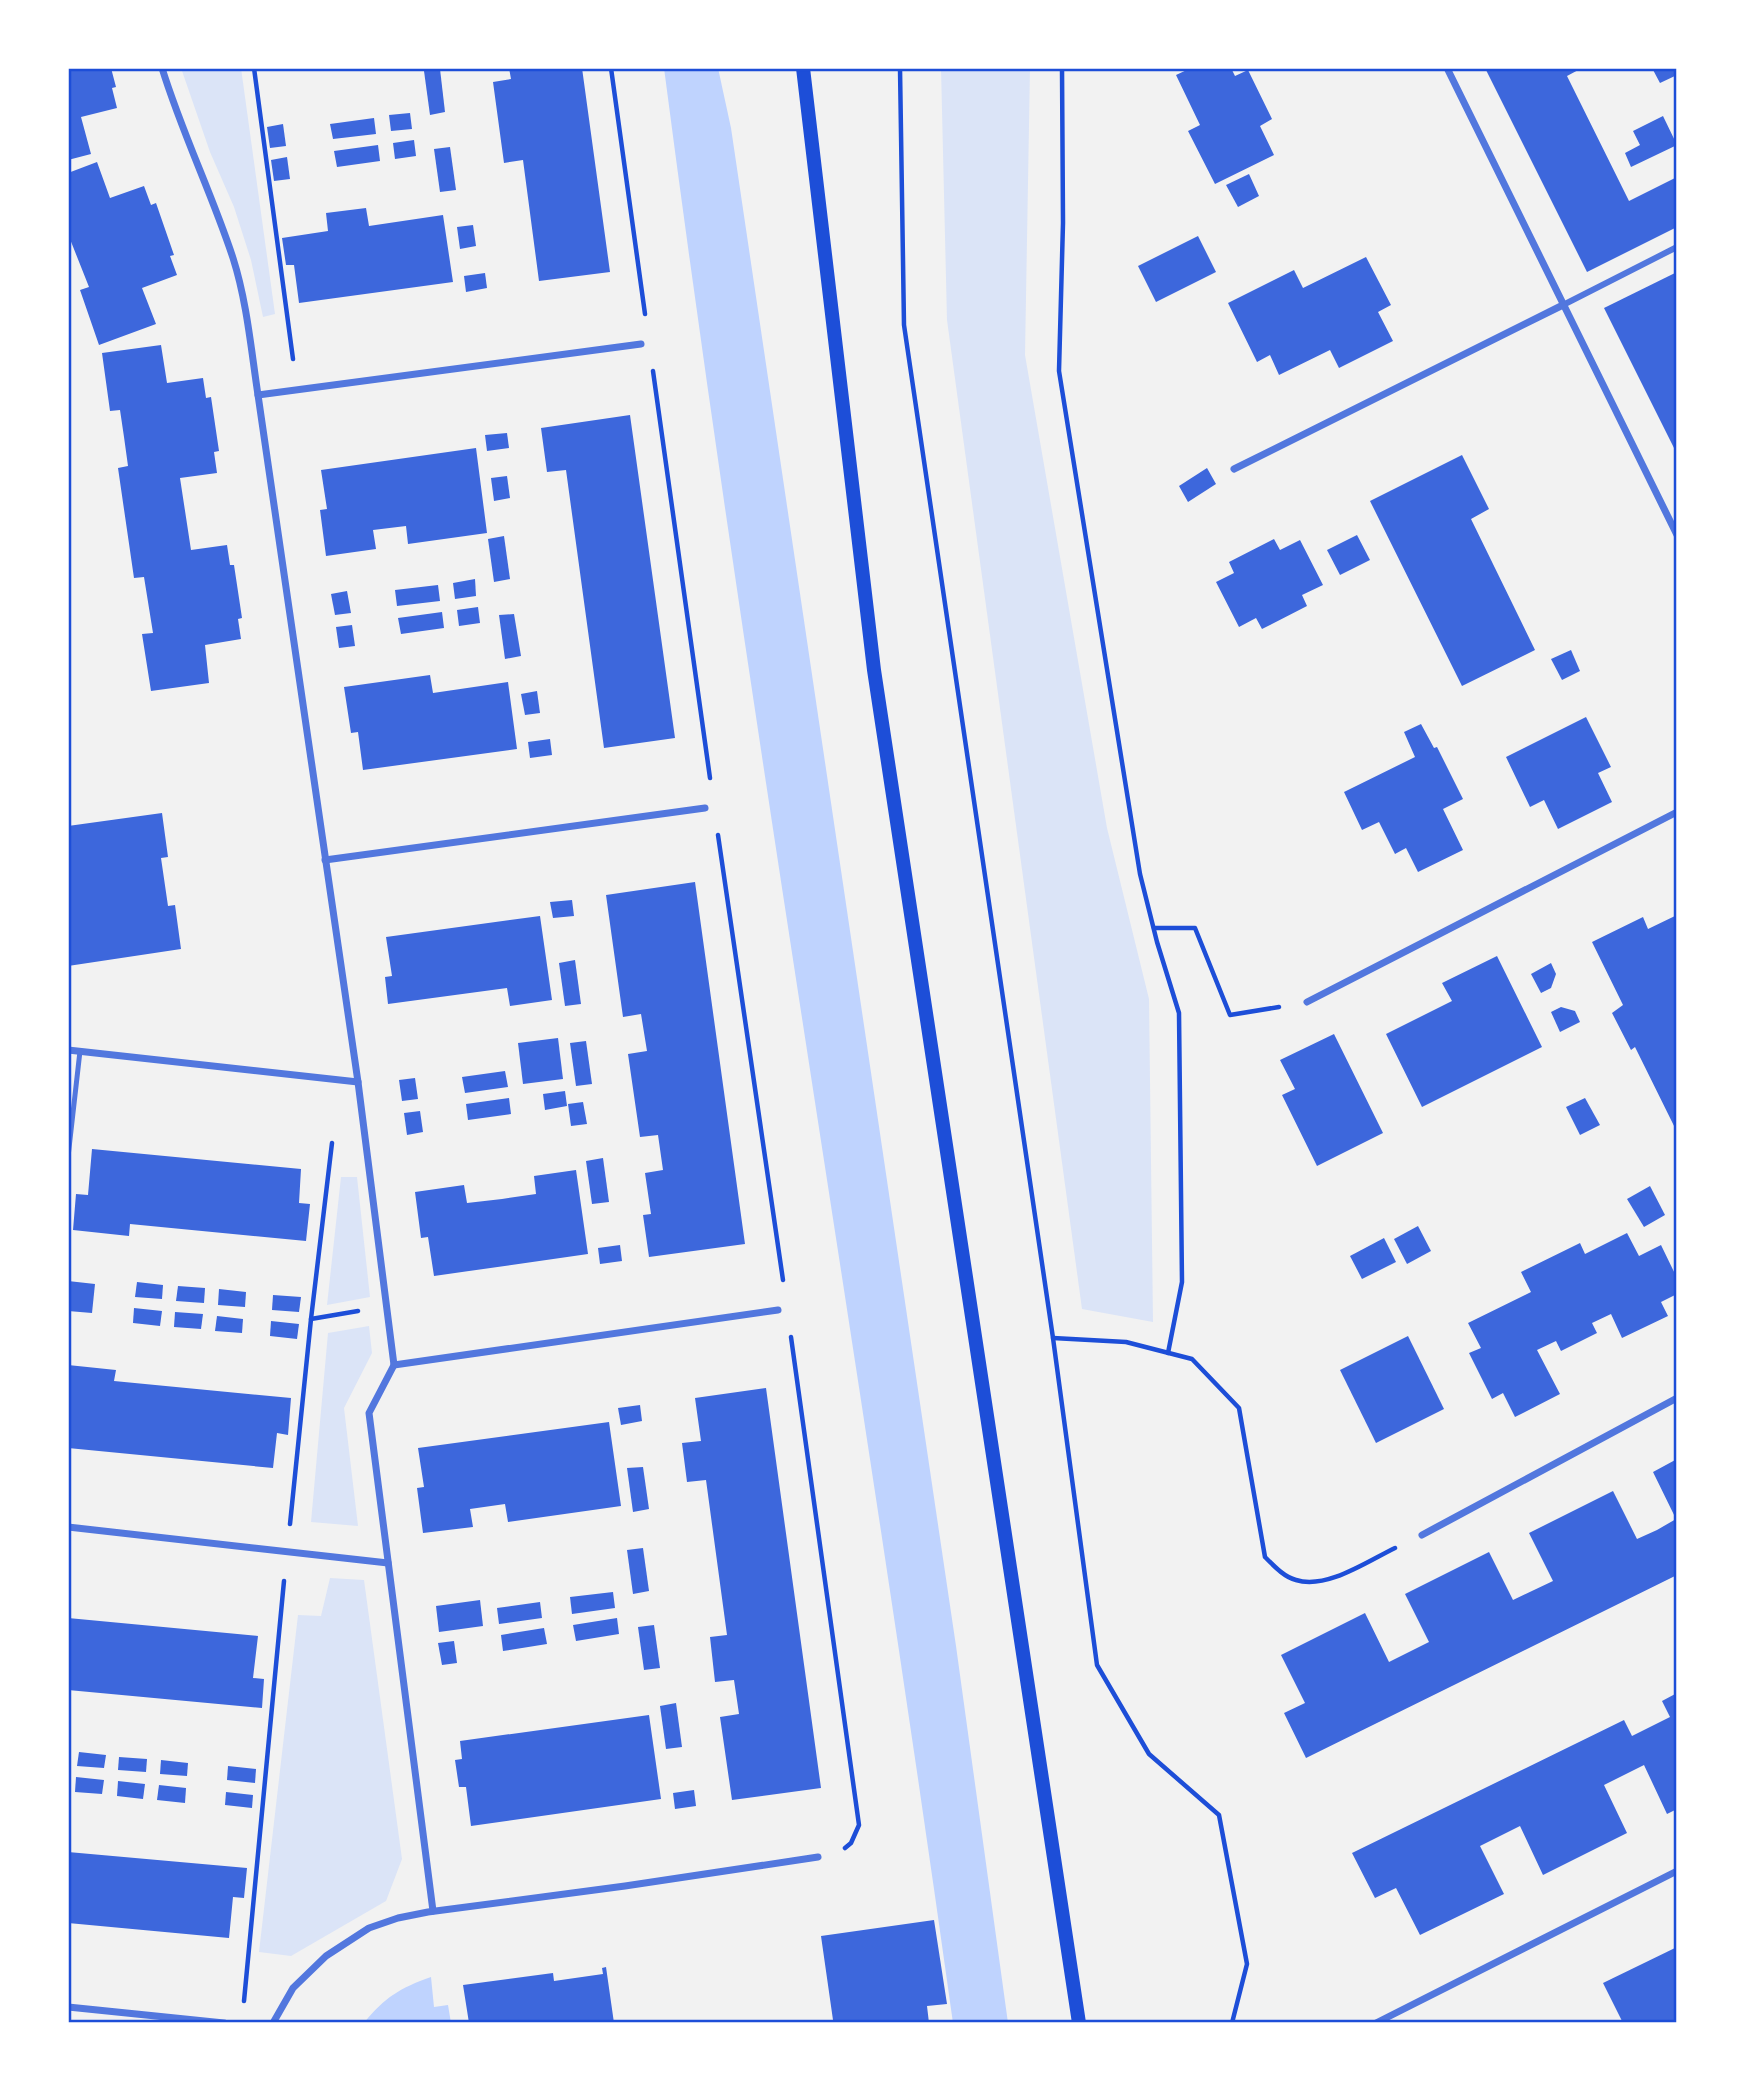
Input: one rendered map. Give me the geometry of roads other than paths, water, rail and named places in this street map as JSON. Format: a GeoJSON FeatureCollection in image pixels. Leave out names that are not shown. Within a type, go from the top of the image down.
{"type":"FeatureCollection","features":[{"type":"Feature","properties":{"kind":"main road"},"geometry":{"type":"LineString","coordinates":[[803,68],[874,670],[1079,2023]]}},
{"type":"Feature","properties":{"kind":"street"},"geometry":{"type":"LineString","coordinates":[[162,68],[173,105],[233,259],[242,290],[258,395],[358,1082],[394,1365],[369,1413],[433,1912]]}},
{"type":"Feature","properties":{"kind":"street"},"geometry":{"type":"LineString","coordinates":[[1447,68],[1677,535]]}},
{"type":"Feature","properties":{"kind":"street"},"geometry":{"type":"LineString","coordinates":[[1234,469],[1677,247]]}},
{"type":"Feature","properties":{"kind":"street"},"geometry":{"type":"LineString","coordinates":[[258,395],[641,344]]}},
{"type":"Feature","properties":{"kind":"street"},"geometry":{"type":"LineString","coordinates":[[326,860],[705,808]]}},
{"type":"Feature","properties":{"kind":"street"},"geometry":{"type":"LineString","coordinates":[[1307,1002],[1677,812]]}},
{"type":"Feature","properties":{"kind":"street"},"geometry":{"type":"LineString","coordinates":[[68,1050],[358,1082]]}},
{"type":"Feature","properties":{"kind":"street"},"geometry":{"type":"LineString","coordinates":[[394,1365],[778,1310]]}},
{"type":"Feature","properties":{"kind":"street"},"geometry":{"type":"LineString","coordinates":[[1422,1535],[1677,1398]]}},
{"type":"Feature","properties":{"kind":"street"},"geometry":{"type":"LineString","coordinates":[[68,1527],[388,1563]]}},
{"type":"Feature","properties":{"kind":"street"},"geometry":{"type":"LineString","coordinates":[[273,2023],[293,1988],[326,1956],[369,1928],[398,1918],[818,1857]]}},
{"type":"Feature","properties":{"kind":"street"},"geometry":{"type":"LineString","coordinates":[[1376,2023],[1677,1871]]}},
{"type":"Feature","properties":{"kind":"street"},"geometry":{"type":"LineString","coordinates":[[68,2007],[224,2023]]}},
{"type":"Feature","properties":{"kind":"lane"},"geometry":{"type":"LineString","coordinates":[[68,1157],[80,1051]]}},
{"type":"Feature","properties":{"kind":"water"},"geometry":{"type":"Polygon","coordinates":[[[664,68],[718,68],[731,128],[956,1646],[1008,2023],[953,2023],[732,557],[664,68]]]}},
{"type":"Feature","properties":{"kind":"water"},"geometry":{"type":"Polygon","coordinates":[[[431,1977],[434,2007],[448,2005],[451,2023],[364,2023],[394,1994],[431,1977]]]}}]}
